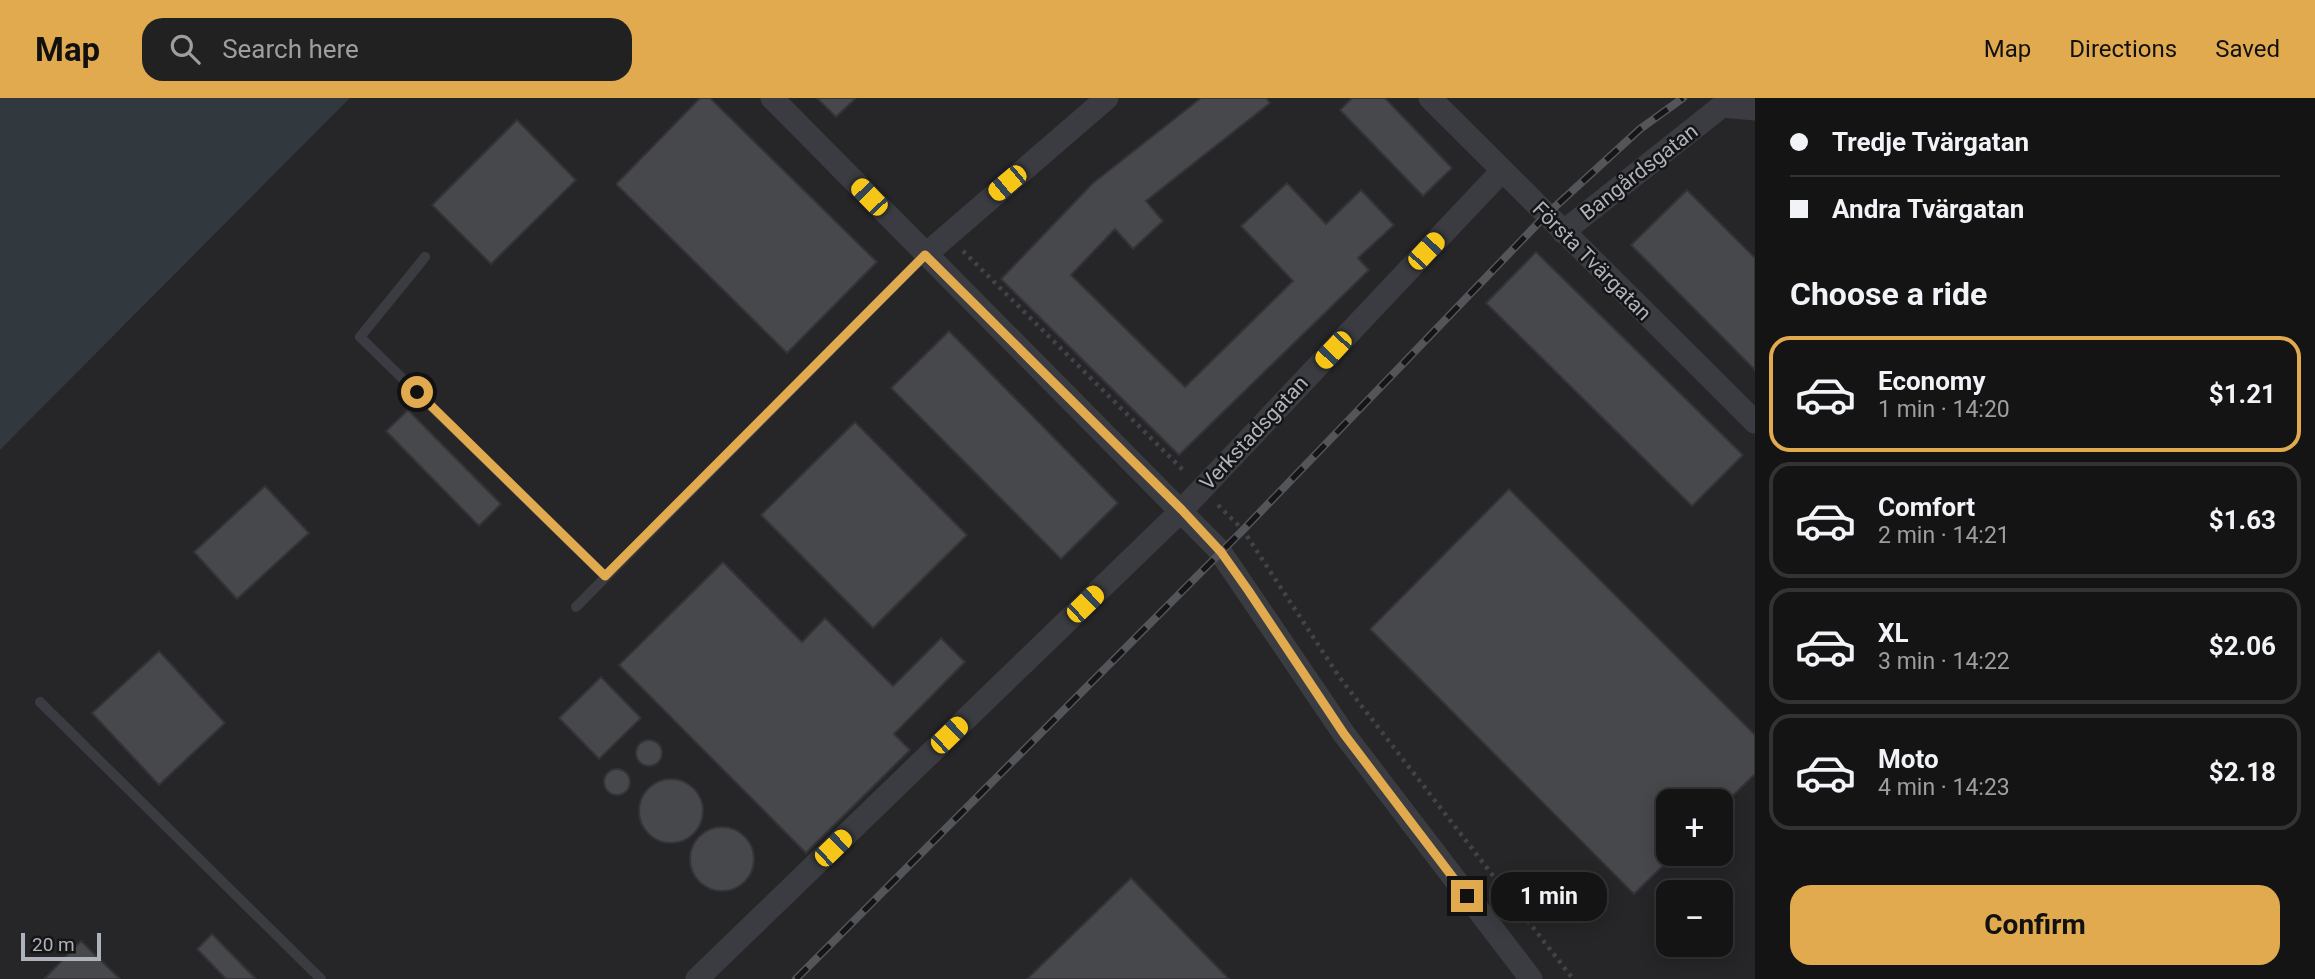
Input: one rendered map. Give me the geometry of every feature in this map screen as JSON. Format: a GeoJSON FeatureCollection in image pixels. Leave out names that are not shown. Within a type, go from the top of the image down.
{"type":"FeatureCollection","features":[{"type":"Feature","properties":{"kind":"street"},"geometry":{"type":"LineString","coordinates":[[772,98],[1221,552],[1344,734],[1531,979]]}},
{"type":"Feature","properties":{"kind":"street"},"geometry":{"type":"LineString","coordinates":[[925,255],[1107,98]]}},
{"type":"Feature","properties":{"kind":"street","name":"Första Tvärgatan"},"geometry":{"type":"LineString","coordinates":[[1430,98],[1501,172],[1755,422]]}},
{"type":"Feature","properties":{"kind":"street","name":"Bangårdsgatan"},"geometry":{"type":"LineString","coordinates":[[1563,232],[1722,106],[1755,109]]}},
{"type":"Feature","properties":{"kind":"street","name":"Verkstadsgatan"},"geometry":{"type":"LineString","coordinates":[[697,979],[1182,510],[1501,172]]}},
{"type":"Feature","properties":{"kind":"lane"},"geometry":{"type":"LineString","coordinates":[[576,607],[925,255]]}},
{"type":"Feature","properties":{"kind":"lane"},"geometry":{"type":"LineString","coordinates":[[425,257],[360,337],[605,576]]}},
{"type":"Feature","properties":{"kind":"lane"},"geometry":{"type":"LineString","coordinates":[[40,702],[321,979]]}},
{"type":"Feature","properties":{"kind":"shaded area"},"geometry":{"type":"Polygon","coordinates":[[[0,98],[350,98],[0,450],[0,98]]]}},
{"type":"Feature","properties":{"kind":"shaded area"},"geometry":{"type":"Polygon","coordinates":[[[350,98],[1755,98],[1755,979],[0,979],[0,450],[350,98]]]}},
{"type":"Feature","properties":{"kind":"building"},"geometry":{"type":"Polygon","coordinates":[[[700,98],[710,98],[877,262],[787,353],[616,184],[700,98]]]}},
{"type":"Feature","properties":{"kind":"building"},"geometry":{"type":"Polygon","coordinates":[[[817,98],[856,98],[836,117],[817,98]]]}},
{"type":"Feature","properties":{"kind":"building"},"geometry":{"type":"Polygon","coordinates":[[[1201,98],[1266,98],[1270,103],[1146,201],[1163,221],[1133,249],[1115,229],[1071,275],[1185,387],[1293,281],[1241,226],[1287,183],[1326,224],[1361,190],[1394,225],[1358,258],[1369,270],[1179,455],[1001,279],[1093,183],[1201,98]]]}},
{"type":"Feature","properties":{"kind":"building"},"geometry":{"type":"Polygon","coordinates":[[[1352,98],[1385,98],[1452,168],[1423,196],[1340,110],[1352,98]]]}},
{"type":"Feature","properties":{"kind":"building"},"geometry":{"type":"Polygon","coordinates":[[[517,120],[576,180],[491,264],[432,205],[517,120]]]}},
{"type":"Feature","properties":{"kind":"building"},"geometry":{"type":"Polygon","coordinates":[[[1687,190],[1755,258],[1755,370],[1631,245],[1687,190]]]}},
{"type":"Feature","properties":{"kind":"building"},"geometry":{"type":"Polygon","coordinates":[[[1536,252],[1743,455],[1692,506],[1486,303],[1536,252]]]}},
{"type":"Feature","properties":{"kind":"building"},"geometry":{"type":"Polygon","coordinates":[[[949,331],[1118,503],[1061,559],[891,388],[949,331]]]}},
{"type":"Feature","properties":{"kind":"building"},"geometry":{"type":"Polygon","coordinates":[[[408,410],[501,504],[479,526],[386,431],[408,410]]]}},
{"type":"Feature","properties":{"kind":"building"},"geometry":{"type":"Polygon","coordinates":[[[855,422],[967,535],[873,628],[761,515],[855,422]]]}},
{"type":"Feature","properties":{"kind":"building"},"geometry":{"type":"Polygon","coordinates":[[[265,486],[309,533],[237,599],[194,552],[265,486]]]}},
{"type":"Feature","properties":{"kind":"building"},"geometry":{"type":"Polygon","coordinates":[[[1509,489],[1755,735],[1755,774],[1733,795],[1733,789],[1656,789],[1656,866],[1663,866],[1634,894],[1370,629],[1509,489]]]}},
{"type":"Feature","properties":{"kind":"building"},"geometry":{"type":"Polygon","coordinates":[[[723,562],[802,642],[825,618],[893,686],[941,638],[965,662],[894,734],[910,750],[806,853],[619,665],[723,562]]]}},
{"type":"Feature","properties":{"kind":"building"},"geometry":{"type":"Polygon","coordinates":[[[159,651],[225,723],[159,785],[92,713],[159,651]]]}},
{"type":"Feature","properties":{"kind":"building"},"geometry":{"type":"Polygon","coordinates":[[[601,677],[641,718],[599,759],[559,718],[601,677]]]}},
{"type":"Feature","properties":{"kind":"building"},"geometry":{"type":"Polygon","coordinates":[[[649,740],[659,743],[662,753],[659,763],[649,766],[639,763],[636,753],[639,743],[649,740]]]}},
{"type":"Feature","properties":{"kind":"building"},"geometry":{"type":"Polygon","coordinates":[[[617,769],[627,772],[630,782],[627,792],[617,795],[607,792],[604,782],[607,772],[617,769]]]}},
{"type":"Feature","properties":{"kind":"building"},"geometry":{"type":"Polygon","coordinates":[[[671,779],[689,785],[697,793],[703,811],[697,829],[689,837],[671,843],[653,837],[645,829],[639,811],[645,793],[653,785],[671,779]]]}},
{"type":"Feature","properties":{"kind":"building"},"geometry":{"type":"Polygon","coordinates":[[[722,827],[740,833],[748,841],[754,859],[748,877],[740,885],[722,891],[704,885],[696,877],[690,859],[696,841],[704,833],[722,827]]]}},
{"type":"Feature","properties":{"kind":"building"},"geometry":{"type":"Polygon","coordinates":[[[1131,878],[1229,979],[1027,979],[1131,878]]]}},
{"type":"Feature","properties":{"kind":"building"},"geometry":{"type":"Polygon","coordinates":[[[212,934],[256,979],[226,979],[197,949],[212,934]]]}},
{"type":"Feature","properties":{"kind":"building"},"geometry":{"type":"Polygon","coordinates":[[[81,941],[120,979],[44,979],[81,941]]]}},
{"type":"Feature","properties":{"kind":"railway"},"geometry":{"type":"LineString","coordinates":[[796,979],[1243,530],[1546,215],[1640,129],[1683,98]]}},
{"type":"Feature","properties":{"kind":"route"},"geometry":{"type":"LineString","coordinates":[[417,392],[605,576],[925,255],[1221,552],[1344,734],[1467,896]]}}]}
